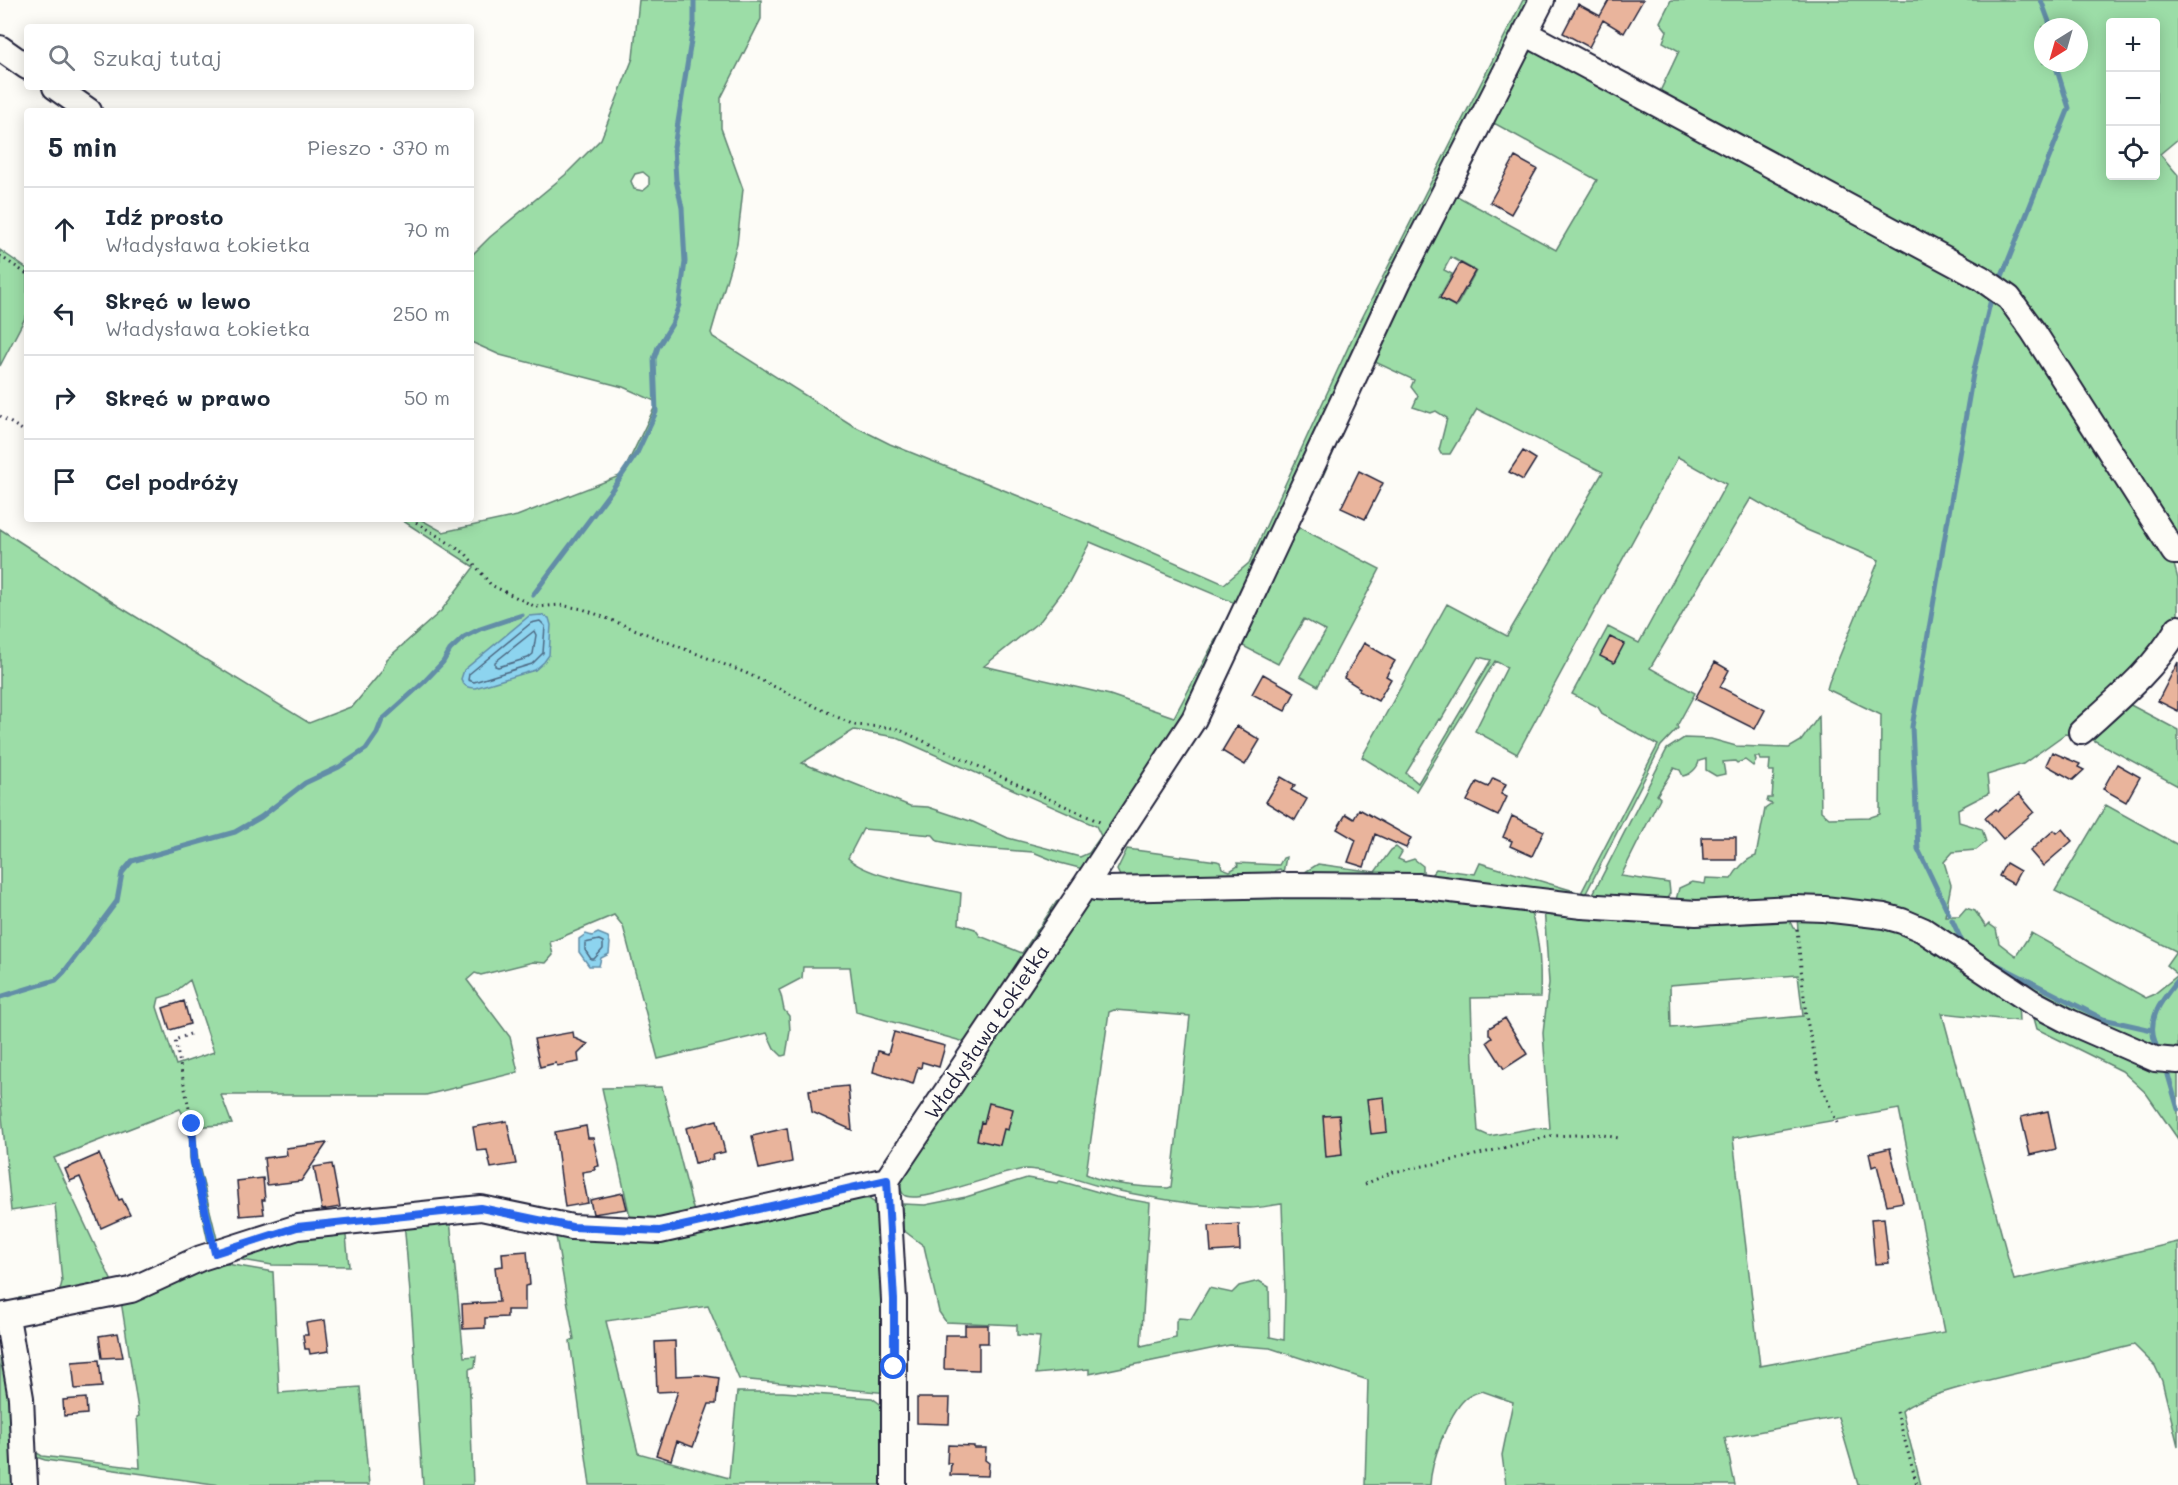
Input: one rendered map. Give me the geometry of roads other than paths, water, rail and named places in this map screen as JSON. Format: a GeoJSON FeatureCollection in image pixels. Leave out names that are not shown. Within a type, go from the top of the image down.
{"type":"FeatureCollection","features":[{"type":"Feature","properties":{"kind":"street","name":"Władysława Łokietka"},"geometry":{"type":"LineString","coordinates":[[887,1180],[1194,719],[1399,281],[1542,0]]}},
{"type":"Feature","properties":{"kind":"street"},"geometry":{"type":"LineString","coordinates":[[1525,33],[1981,278],[2009,298],[2033,331],[2177,556]]}},
{"type":"Feature","properties":{"kind":"street"},"geometry":{"type":"LineString","coordinates":[[0,48],[24,65]]}},
{"type":"Feature","properties":{"kind":"street"},"geometry":{"type":"LineString","coordinates":[[59,90],[85,108]]}},
{"type":"Feature","properties":{"kind":"street"},"geometry":{"type":"LineString","coordinates":[[2081,732],[2144,674],[2166,648],[2178,628]]}},
{"type":"Feature","properties":{"kind":"street"},"geometry":{"type":"LineString","coordinates":[[1086,884],[1108,889],[1291,885],[1418,886],[1582,906],[1696,914],[1794,908],[1884,916],[1923,930],[2030,1001],[2070,1022],[2155,1059],[2178,1061]]}},
{"type":"Feature","properties":{"kind":"street"},"geometry":{"type":"LineString","coordinates":[[25,1485],[21,1398],[4,1316],[130,1290],[201,1258],[297,1227],[481,1208],[572,1227],[660,1231],[887,1180],[894,1300],[894,1485]]}},
{"type":"Feature","properties":{"kind":"water"},"geometry":{"type":"Polygon","coordinates":[[[541,615],[549,618],[551,625],[549,655],[544,662],[535,670],[475,688],[465,685],[461,679],[464,670],[529,616],[541,615]]]}},
{"type":"Feature","properties":{"kind":"water"},"geometry":{"type":"Polygon","coordinates":[[[598,933],[608,937],[609,954],[601,958],[599,966],[589,966],[579,952],[579,939],[586,934],[592,936],[598,933]]]}},
{"type":"Feature","properties":{"kind":"waterway"},"geometry":{"type":"LineString","coordinates":[[533,595],[637,453],[656,412],[654,359],[679,305],[685,262],[682,208],[676,180],[674,147],[694,22],[694,0]]}},
{"type":"Feature","properties":{"kind":"waterway"},"geometry":{"type":"LineString","coordinates":[[2041,0],[2048,18]]}},
{"type":"Feature","properties":{"kind":"waterway"},"geometry":{"type":"LineString","coordinates":[[2000,281],[2069,108],[2058,72]]}},
{"type":"Feature","properties":{"kind":"waterway"},"geometry":{"type":"LineString","coordinates":[[1949,914],[1918,849],[1912,727],[1973,374],[1992,295]]}},
{"type":"Feature","properties":{"kind":"waterway"},"geometry":{"type":"LineString","coordinates":[[0,997],[56,980],[64,972],[117,901],[122,873],[132,861],[235,832],[261,817],[305,783],[339,767],[366,749],[377,733],[382,720],[424,682],[443,662],[450,650],[464,637],[480,629],[522,615]]}},
{"type":"Feature","properties":{"kind":"waterway"},"geometry":{"type":"LineString","coordinates":[[1952,920],[1964,946]]}},
{"type":"Feature","properties":{"kind":"waterway"},"geometry":{"type":"LineString","coordinates":[[1990,961],[2103,1019],[2152,1030]]}},
{"type":"Feature","properties":{"kind":"waterway"},"geometry":{"type":"LineString","coordinates":[[2156,1045],[2153,1036],[2154,1018],[2161,1002],[2178,980]]}},
{"type":"Feature","properties":{"kind":"waterway"},"geometry":{"type":"LineString","coordinates":[[2168,1075],[2178,1109]]}}]}
